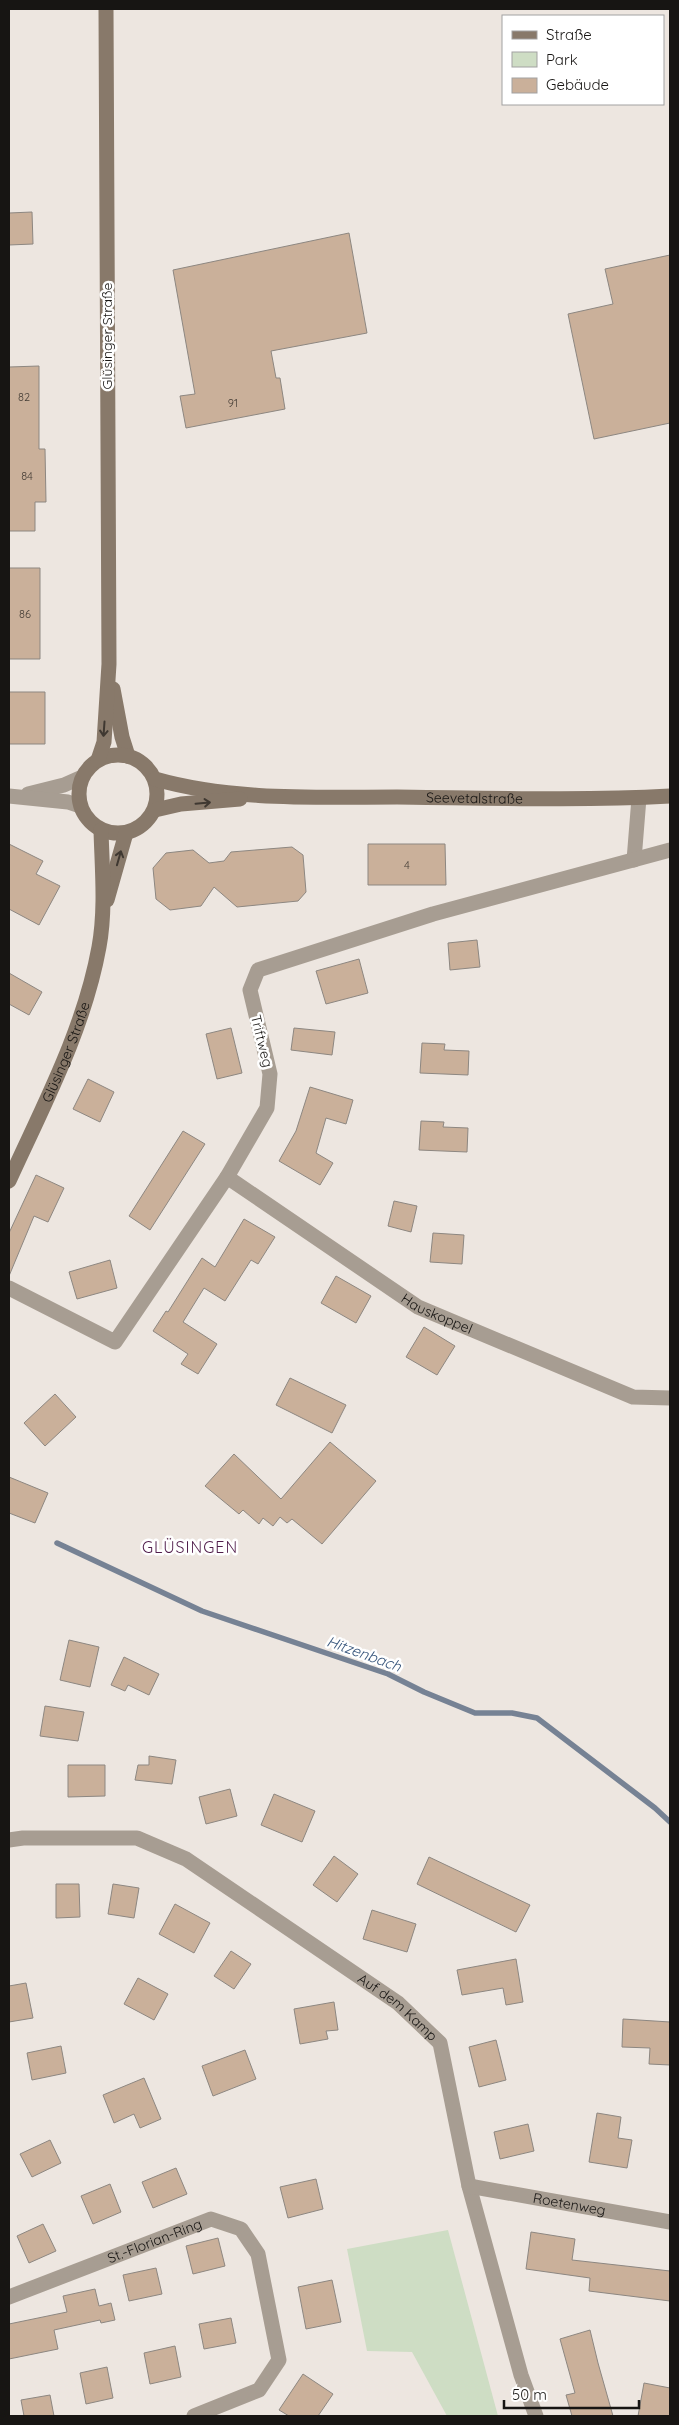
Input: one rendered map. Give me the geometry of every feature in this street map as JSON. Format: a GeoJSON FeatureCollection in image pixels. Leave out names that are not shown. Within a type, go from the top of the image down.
{"type":"FeatureCollection","features":[{"type":"Feature","properties":{"kind":"main road","name":"Glüsinger Straße"},"geometry":{"type":"LineString","coordinates":[[82,777],[89,767],[98,760],[104,742],[109,664],[106,9]]}},
{"type":"Feature","properties":{"kind":"main road","name":"Glüsinger Straße"},"geometry":{"type":"LineString","coordinates":[[109,664],[122,737],[128,756]]}},
{"type":"Feature","properties":{"kind":"main road"},"geometry":{"type":"LineString","coordinates":[[82,777],[79,786],[80,806],[92,824],[101,830],[113,833],[126,833],[138,828],[148,820],[155,810],[158,790],[155,779],[149,769],[128,756],[108,756],[98,760]]}},
{"type":"Feature","properties":{"kind":"main road","name":"Seevetalstraße"},"geometry":{"type":"LineString","coordinates":[[155,779],[184,788],[280,796],[640,798],[670,796]]}},
{"type":"Feature","properties":{"kind":"main road","name":"Seevetalstraße"},"geometry":{"type":"LineString","coordinates":[[155,810],[181,804],[280,796]]}},
{"type":"Feature","properties":{"kind":"main road","name":"Glüsinger Straße"},"geometry":{"type":"LineString","coordinates":[[101,830],[103,916]]}},
{"type":"Feature","properties":{"kind":"main road","name":"Glüsinger Straße"},"geometry":{"type":"LineString","coordinates":[[9,1181],[76,1030],[95,966],[103,916],[126,833]]}},
{"type":"Feature","properties":{"kind":"street","name":"Glüsinger Straße"},"geometry":{"type":"LineString","coordinates":[[11,796],[64,786],[82,777]]}},
{"type":"Feature","properties":{"kind":"street","name":"Glüsinger Straße"},"geometry":{"type":"LineString","coordinates":[[11,796],[68,802],[80,806]]}},
{"type":"Feature","properties":{"kind":"street"},"geometry":{"type":"LineString","coordinates":[[634,860],[640,798]]}},
{"type":"Feature","properties":{"kind":"street","name":"Triftweg"},"geometry":{"type":"LineString","coordinates":[[9,1288],[115,1342],[227,1178],[267,1108],[270,1074],[250,990],[258,970],[433,914],[670,850]]}},
{"type":"Feature","properties":{"kind":"street","name":"Hauskoppel"},"geometry":{"type":"LineString","coordinates":[[227,1178],[418,1307],[634,1397],[670,1398]]}},
{"type":"Feature","properties":{"kind":"street","name":"Auf dem Kamp"},"geometry":{"type":"LineString","coordinates":[[9,1840],[22,1838],[137,1838],[186,1859],[398,2003],[440,2043],[469,2186],[521,2375],[536,2416]]}},
{"type":"Feature","properties":{"kind":"street","name":"Roetenweg"},"geometry":{"type":"LineString","coordinates":[[469,2186],[670,2222]]}},
{"type":"Feature","properties":{"kind":"street","name":"St.-Florian-Ring"},"geometry":{"type":"LineString","coordinates":[[9,2297],[211,2219],[241,2228],[258,2254],[279,2360],[258,2390],[194,2416]]}},
{"type":"Feature","properties":{"kind":"green space"},"geometry":{"type":"Polygon","coordinates":[[[448,2230],[498,2416],[447,2416],[412,2352],[367,2351],[347,2249],[448,2230]]]}},
{"type":"Feature","properties":{"kind":"building"},"geometry":{"type":"Polygon","coordinates":[[[32,212],[33,244],[9,245],[9,213],[32,212]]]}},
{"type":"Feature","properties":{"kind":"building"},"geometry":{"type":"Polygon","coordinates":[[[349,233],[367,333],[271,351],[276,378],[280,378],[285,409],[186,428],[180,396],[195,394],[173,270],[349,233]]]}},
{"type":"Feature","properties":{"kind":"building"},"geometry":{"type":"Polygon","coordinates":[[[670,255],[670,423],[594,439],[568,314],[613,304],[605,269],[670,255]]]}},
{"type":"Feature","properties":{"kind":"building"},"geometry":{"type":"Polygon","coordinates":[[[39,366],[39,449],[45,449],[46,502],[35,502],[35,531],[9,531],[9,367],[39,366]]]}},
{"type":"Feature","properties":{"kind":"building"},"geometry":{"type":"Polygon","coordinates":[[[9,568],[40,568],[40,659],[9,659],[9,568]]]}},
{"type":"Feature","properties":{"kind":"building"},"geometry":{"type":"Polygon","coordinates":[[[9,692],[45,692],[45,744],[9,744],[9,692]]]}},
{"type":"Feature","properties":{"kind":"building"},"geometry":{"type":"Polygon","coordinates":[[[9,844],[43,861],[36,874],[60,886],[39,925],[9,909],[9,844]]]}},
{"type":"Feature","properties":{"kind":"building"},"geometry":{"type":"Polygon","coordinates":[[[368,844],[445,844],[446,885],[368,885],[368,844]]]}},
{"type":"Feature","properties":{"kind":"building"},"geometry":{"type":"Polygon","coordinates":[[[292,847],[303,855],[306,892],[298,901],[237,907],[214,887],[201,906],[170,910],[156,899],[153,868],[166,853],[193,850],[209,863],[224,861],[231,852],[292,847]]]}},
{"type":"Feature","properties":{"kind":"building"},"geometry":{"type":"Polygon","coordinates":[[[477,940],[480,967],[450,970],[448,943],[477,940]]]}},
{"type":"Feature","properties":{"kind":"building"},"geometry":{"type":"Polygon","coordinates":[[[359,959],[368,993],[326,1004],[316,971],[359,959]]]}},
{"type":"Feature","properties":{"kind":"building"},"geometry":{"type":"Polygon","coordinates":[[[9,973],[42,992],[29,1015],[9,1004],[9,973]]]}},
{"type":"Feature","properties":{"kind":"building"},"geometry":{"type":"Polygon","coordinates":[[[231,1028],[242,1073],[217,1079],[206,1034],[231,1028]]]}},
{"type":"Feature","properties":{"kind":"building"},"geometry":{"type":"Polygon","coordinates":[[[294,1028],[335,1032],[332,1055],[291,1050],[294,1028]]]}},
{"type":"Feature","properties":{"kind":"building"},"geometry":{"type":"Polygon","coordinates":[[[422,1043],[445,1044],[444,1050],[469,1051],[468,1075],[420,1073],[422,1043]]]}},
{"type":"Feature","properties":{"kind":"building"},"geometry":{"type":"Polygon","coordinates":[[[88,1079],[114,1092],[100,1122],[73,1109],[88,1079]]]}},
{"type":"Feature","properties":{"kind":"building"},"geometry":{"type":"Polygon","coordinates":[[[310,1087],[353,1100],[346,1124],[326,1118],[316,1153],[333,1163],[320,1185],[279,1161],[296,1131],[310,1087]]]}},
{"type":"Feature","properties":{"kind":"building"},"geometry":{"type":"Polygon","coordinates":[[[421,1121],[444,1122],[443,1127],[468,1128],[467,1152],[419,1150],[421,1121]]]}},
{"type":"Feature","properties":{"kind":"building"},"geometry":{"type":"Polygon","coordinates":[[[183,1131],[205,1144],[150,1230],[129,1216],[183,1131]]]}},
{"type":"Feature","properties":{"kind":"building"},"geometry":{"type":"Polygon","coordinates":[[[36,1175],[64,1188],[48,1222],[34,1216],[9,1276],[9,1233],[36,1175]]]}},
{"type":"Feature","properties":{"kind":"building"},"geometry":{"type":"Polygon","coordinates":[[[394,1201],[417,1206],[411,1232],[388,1226],[394,1201]]]}},
{"type":"Feature","properties":{"kind":"building"},"geometry":{"type":"Polygon","coordinates":[[[244,1219],[275,1237],[258,1264],[251,1260],[225,1301],[204,1288],[183,1322],[217,1344],[198,1374],[181,1364],[188,1354],[153,1331],[166,1311],[168,1312],[202,1258],[215,1267],[244,1219]]]}},
{"type":"Feature","properties":{"kind":"building"},"geometry":{"type":"Polygon","coordinates":[[[433,1233],[464,1235],[462,1264],[430,1262],[433,1233]]]}},
{"type":"Feature","properties":{"kind":"building"},"geometry":{"type":"Polygon","coordinates":[[[110,1260],[117,1288],[77,1299],[69,1272],[110,1260]]]}},
{"type":"Feature","properties":{"kind":"building"},"geometry":{"type":"Polygon","coordinates":[[[336,1276],[371,1296],[356,1323],[321,1303],[336,1276]]]}},
{"type":"Feature","properties":{"kind":"building"},"geometry":{"type":"Polygon","coordinates":[[[424,1327],[455,1346],[437,1375],[406,1357],[424,1327]]]}},
{"type":"Feature","properties":{"kind":"building"},"geometry":{"type":"Polygon","coordinates":[[[290,1378],[346,1405],[332,1433],[276,1405],[290,1378]]]}},
{"type":"Feature","properties":{"kind":"building"},"geometry":{"type":"Polygon","coordinates":[[[55,1394],[76,1417],[45,1446],[24,1423],[55,1394]]]}},
{"type":"Feature","properties":{"kind":"building"},"geometry":{"type":"Polygon","coordinates":[[[330,1442],[376,1481],[322,1544],[292,1519],[287,1523],[280,1517],[273,1526],[263,1518],[259,1524],[243,1510],[239,1514],[205,1486],[234,1454],[281,1499],[330,1442]]]}},
{"type":"Feature","properties":{"kind":"building"},"geometry":{"type":"Polygon","coordinates":[[[9,1477],[48,1493],[35,1523],[9,1513],[9,1477]]]}},
{"type":"Feature","properties":{"kind":"building"},"geometry":{"type":"Polygon","coordinates":[[[69,1640],[99,1647],[90,1687],[60,1680],[69,1640]]]}},
{"type":"Feature","properties":{"kind":"building"},"geometry":{"type":"Polygon","coordinates":[[[124,1657],[159,1674],[149,1695],[128,1685],[125,1691],[111,1685],[124,1657]]]}},
{"type":"Feature","properties":{"kind":"building"},"geometry":{"type":"Polygon","coordinates":[[[45,1706],[84,1712],[78,1741],[40,1736],[45,1706]]]}},
{"type":"Feature","properties":{"kind":"building"},"geometry":{"type":"Polygon","coordinates":[[[149,1756],[176,1760],[172,1784],[135,1780],[138,1765],[149,1765],[149,1756]]]}},
{"type":"Feature","properties":{"kind":"building"},"geometry":{"type":"Polygon","coordinates":[[[68,1765],[105,1765],[105,1796],[68,1797],[68,1765]]]}},
{"type":"Feature","properties":{"kind":"building"},"geometry":{"type":"Polygon","coordinates":[[[230,1789],[237,1816],[206,1824],[199,1797],[230,1789]]]}},
{"type":"Feature","properties":{"kind":"building"},"geometry":{"type":"Polygon","coordinates":[[[274,1794],[315,1811],[302,1842],[261,1825],[274,1794]]]}},
{"type":"Feature","properties":{"kind":"building"},"geometry":{"type":"Polygon","coordinates":[[[334,1856],[358,1874],[337,1902],[313,1885],[334,1856]]]}},
{"type":"Feature","properties":{"kind":"building"},"geometry":{"type":"Polygon","coordinates":[[[429,1857],[530,1905],[516,1932],[417,1884],[429,1857]]]}},
{"type":"Feature","properties":{"kind":"building"},"geometry":{"type":"Polygon","coordinates":[[[56,1884],[79,1884],[80,1917],[56,1918],[56,1884]]]}},
{"type":"Feature","properties":{"kind":"building"},"geometry":{"type":"Polygon","coordinates":[[[113,1884],[139,1888],[134,1918],[108,1914],[113,1884]]]}},
{"type":"Feature","properties":{"kind":"building"},"geometry":{"type":"Polygon","coordinates":[[[175,1904],[210,1923],[194,1953],[159,1934],[175,1904]]]}},
{"type":"Feature","properties":{"kind":"building"},"geometry":{"type":"Polygon","coordinates":[[[372,1910],[416,1924],[407,1952],[363,1939],[372,1910]]]}},
{"type":"Feature","properties":{"kind":"building"},"geometry":{"type":"Polygon","coordinates":[[[231,1951],[251,1964],[234,1989],[214,1976],[231,1951]]]}},
{"type":"Feature","properties":{"kind":"building"},"geometry":{"type":"Polygon","coordinates":[[[516,1959],[523,2002],[506,2005],[503,1988],[462,1995],[457,1970],[516,1959]]]}},
{"type":"Feature","properties":{"kind":"building"},"geometry":{"type":"Polygon","coordinates":[[[138,1978],[168,1994],[154,2020],[124,2004],[138,1978]]]}},
{"type":"Feature","properties":{"kind":"building"},"geometry":{"type":"Polygon","coordinates":[[[26,1983],[33,2018],[9,2022],[9,1986],[26,1983]]]}},
{"type":"Feature","properties":{"kind":"building"},"geometry":{"type":"Polygon","coordinates":[[[334,2002],[338,2030],[326,2031],[328,2039],[300,2044],[294,2009],[334,2002]]]}},
{"type":"Feature","properties":{"kind":"building"},"geometry":{"type":"Polygon","coordinates":[[[623,2019],[670,2022],[670,2065],[649,2064],[650,2048],[622,2047],[623,2019]]]}},
{"type":"Feature","properties":{"kind":"building"},"geometry":{"type":"Polygon","coordinates":[[[496,2040],[506,2080],[479,2087],[469,2047],[496,2040]]]}},
{"type":"Feature","properties":{"kind":"building"},"geometry":{"type":"Polygon","coordinates":[[[61,2046],[66,2073],[32,2080],[27,2053],[61,2046]]]}},
{"type":"Feature","properties":{"kind":"building"},"geometry":{"type":"Polygon","coordinates":[[[245,2050],[256,2079],[213,2096],[202,2066],[245,2050]]]}},
{"type":"Feature","properties":{"kind":"building"},"geometry":{"type":"Polygon","coordinates":[[[144,2078],[161,2119],[140,2128],[134,2114],[114,2123],[103,2095],[144,2078]]]}},
{"type":"Feature","properties":{"kind":"building"},"geometry":{"type":"Polygon","coordinates":[[[597,2113],[621,2117],[618,2138],[632,2140],[627,2168],[589,2162],[597,2113]]]}},
{"type":"Feature","properties":{"kind":"building"},"geometry":{"type":"Polygon","coordinates":[[[528,2124],[534,2151],[500,2159],[494,2132],[528,2124]]]}},
{"type":"Feature","properties":{"kind":"building"},"geometry":{"type":"Polygon","coordinates":[[[50,2140],[61,2163],[32,2177],[20,2154],[50,2140]]]}},
{"type":"Feature","properties":{"kind":"building"},"geometry":{"type":"Polygon","coordinates":[[[176,2168],[187,2194],[153,2208],[142,2182],[176,2168]]]}},
{"type":"Feature","properties":{"kind":"building"},"geometry":{"type":"Polygon","coordinates":[[[316,2179],[323,2209],[288,2218],[280,2187],[316,2179]]]}},
{"type":"Feature","properties":{"kind":"building"},"geometry":{"type":"Polygon","coordinates":[[[110,2184],[121,2212],[93,2224],[81,2196],[110,2184]]]}},
{"type":"Feature","properties":{"kind":"building"},"geometry":{"type":"Polygon","coordinates":[[[43,2224],[56,2251],[29,2263],[17,2236],[43,2224]]]}},
{"type":"Feature","properties":{"kind":"building"},"geometry":{"type":"Polygon","coordinates":[[[531,2232],[575,2239],[572,2260],[670,2271],[670,2301],[589,2291],[590,2278],[526,2269],[531,2232]]]}},
{"type":"Feature","properties":{"kind":"building"},"geometry":{"type":"Polygon","coordinates":[[[218,2238],[225,2266],[193,2274],[186,2246],[218,2238]]]}},
{"type":"Feature","properties":{"kind":"building"},"geometry":{"type":"Polygon","coordinates":[[[156,2268],[162,2294],[129,2301],[123,2275],[156,2268]]]}},
{"type":"Feature","properties":{"kind":"building"},"geometry":{"type":"Polygon","coordinates":[[[332,2280],[341,2322],[306,2329],[298,2287],[332,2280]]]}},
{"type":"Feature","properties":{"kind":"building"},"geometry":{"type":"Polygon","coordinates":[[[95,2289],[99,2306],[111,2303],[115,2320],[101,2323],[100,2320],[54,2330],[58,2349],[9,2359],[9,2324],[67,2312],[63,2296],[95,2289]]]}},
{"type":"Feature","properties":{"kind":"building"},"geometry":{"type":"Polygon","coordinates":[[[231,2318],[236,2343],[204,2349],[199,2324],[231,2318]]]}},
{"type":"Feature","properties":{"kind":"building"},"geometry":{"type":"Polygon","coordinates":[[[590,2330],[613,2416],[572,2416],[566,2395],[575,2393],[560,2339],[590,2330]]]}},
{"type":"Feature","properties":{"kind":"building"},"geometry":{"type":"Polygon","coordinates":[[[175,2346],[181,2377],[150,2384],[144,2353],[175,2346]]]}},
{"type":"Feature","properties":{"kind":"building"},"geometry":{"type":"Polygon","coordinates":[[[107,2367],[113,2398],[86,2404],[80,2373],[107,2367]]]}},
{"type":"Feature","properties":{"kind":"building"},"geometry":{"type":"Polygon","coordinates":[[[303,2374],[333,2394],[318,2416],[289,2416],[279,2410],[303,2374]]]}},
{"type":"Feature","properties":{"kind":"building"},"geometry":{"type":"Polygon","coordinates":[[[644,2383],[670,2388],[670,2416],[638,2416],[644,2383]]]}},
{"type":"Feature","properties":{"kind":"building"},"geometry":{"type":"Polygon","coordinates":[[[50,2395],[54,2416],[24,2416],[21,2400],[50,2395]]]}},
{"type":"Feature","properties":{"kind":"waterway","name":"Hitzenbach"},"geometry":{"type":"LineString","coordinates":[[57,1543],[202,1611],[388,1674],[424,1692],[475,1713],[512,1713],[537,1718],[655,1808],[670,1822]]}},
{"type":"Feature","properties":{"kind":"district","name":"GLÜSINGEN"},"geometry":{"type":"Point","coordinates":[190,1547]}}]}
